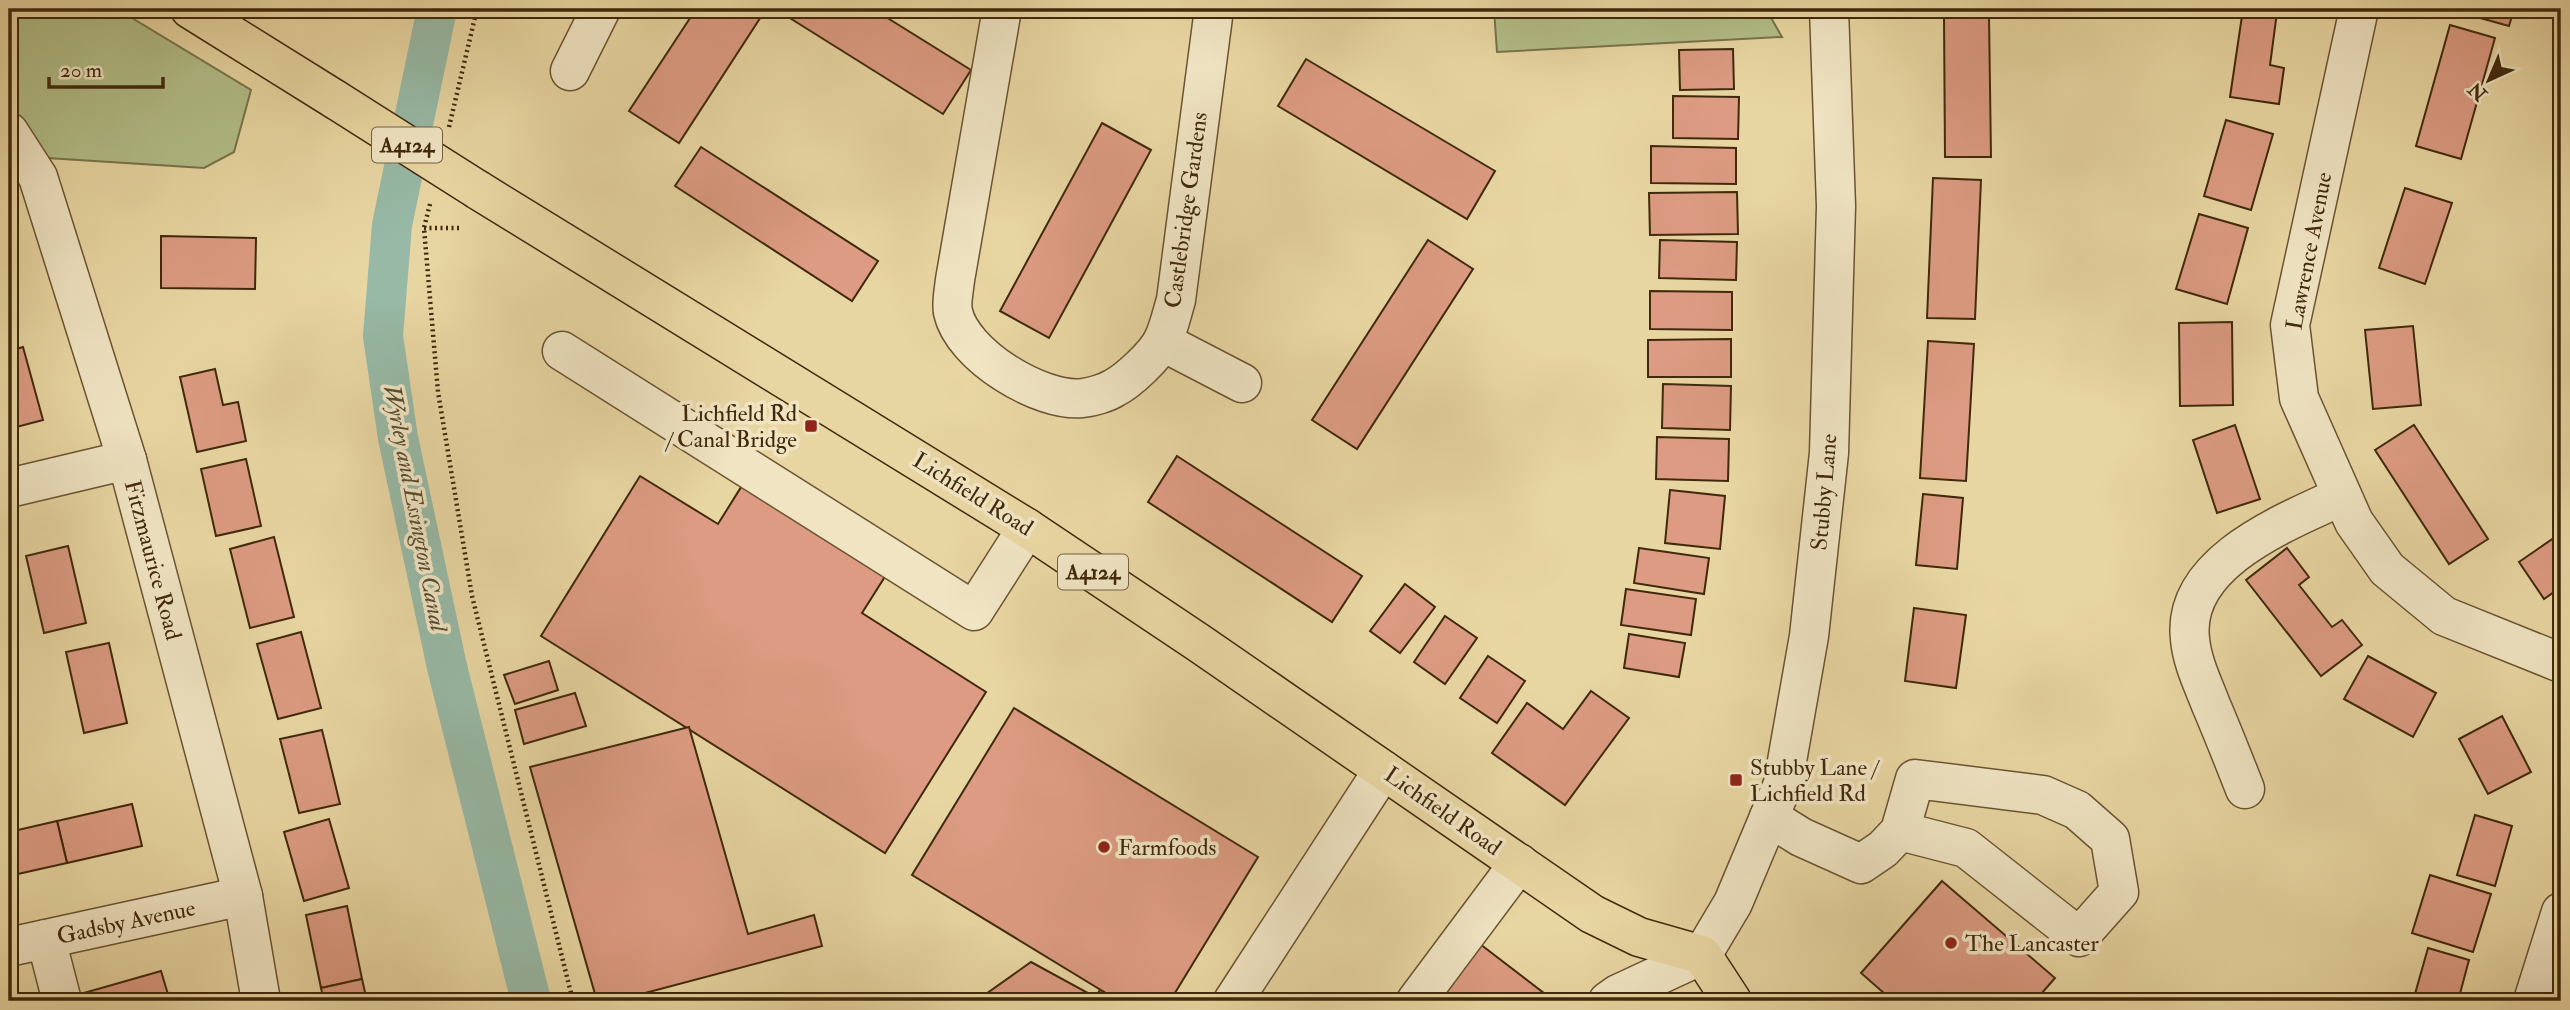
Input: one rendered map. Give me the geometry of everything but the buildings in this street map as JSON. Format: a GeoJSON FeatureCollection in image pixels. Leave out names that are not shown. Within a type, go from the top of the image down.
{"type":"FeatureCollection","features":[{"type":"Feature","properties":{"kind":"main road","name":"Lichfield Road"},"geometry":{"type":"LineString","coordinates":[[190,9],[1027,528],[1592,914],[1639,937],[1702,955]]}},
{"type":"Feature","properties":{"kind":"main road"},"geometry":{"type":"LineString","coordinates":[[1702,955],[1732,1001]]}},
{"type":"Feature","properties":{"kind":"street"},"geometry":{"type":"LineString","coordinates":[[570,71],[601,9]]}},
{"type":"Feature","properties":{"kind":"street","name":"Castlebridge Gardens"},"geometry":{"type":"LineString","coordinates":[[1002,9],[955,280],[953,311],[965,339],[986,359],[1009,375],[1051,394],[1082,398],[1113,389],[1134,373],[1163,342],[1176,300],[1214,9]]}},
{"type":"Feature","properties":{"kind":"street","name":"Stubby Lane"},"geometry":{"type":"LineString","coordinates":[[1702,955],[1733,903],[1783,784],[1809,636],[1829,453],[1836,206],[1829,9]]}},
{"type":"Feature","properties":{"kind":"street","name":"Lawrence Avenue"},"geometry":{"type":"LineString","coordinates":[[2359,9],[2290,325],[2299,398],[2354,522],[2387,569],[2444,616],[2561,663]]}},
{"type":"Feature","properties":{"kind":"street","name":"Fitzmaurice Road"},"geometry":{"type":"LineString","coordinates":[[9,132],[38,177],[127,460],[243,897],[261,1001]]}},
{"type":"Feature","properties":{"kind":"street"},"geometry":{"type":"LineString","coordinates":[[1163,342],[1242,383]]}},
{"type":"Feature","properties":{"kind":"street"},"geometry":{"type":"LineString","coordinates":[[562,351],[974,611],[1027,528]]}},
{"type":"Feature","properties":{"kind":"street"},"geometry":{"type":"LineString","coordinates":[[9,488],[127,460]]}},
{"type":"Feature","properties":{"kind":"street"},"geometry":{"type":"LineString","coordinates":[[2245,789],[2198,671],[2190,639],[2191,611],[2198,593],[2215,572],[2254,540],[2342,496]]}},
{"type":"Feature","properties":{"kind":"street"},"geometry":{"type":"LineString","coordinates":[[1233,1001],[1383,770]]}},
{"type":"Feature","properties":{"kind":"street"},"geometry":{"type":"LineString","coordinates":[[1769,817],[1801,837],[1861,864],[1883,849],[1900,831],[1915,779],[2043,795],[2077,810],[2110,839],[2119,892],[2079,937],[1966,848],[1900,831]]}},
{"type":"Feature","properties":{"kind":"street"},"geometry":{"type":"LineString","coordinates":[[1416,1001],[1518,863]]}},
{"type":"Feature","properties":{"kind":"street","name":"Gadsby Avenue"},"geometry":{"type":"LineString","coordinates":[[9,947],[243,897]]}},
{"type":"Feature","properties":{"kind":"street"},"geometry":{"type":"LineString","coordinates":[[2533,1001],[2561,912]]}},
{"type":"Feature","properties":{"kind":"street"},"geometry":{"type":"LineString","coordinates":[[46,939],[61,1001]]}},
{"type":"Feature","properties":{"kind":"street"},"geometry":{"type":"LineString","coordinates":[[1608,1001],[1702,955]]}},
{"type":"Feature","properties":{"kind":"path"},"geometry":{"type":"LineString","coordinates":[[446,137],[477,9]]}},
{"type":"Feature","properties":{"kind":"path"},"geometry":{"type":"LineString","coordinates":[[430,202],[424,229],[438,392],[472,596],[573,1001]]}},
{"type":"Feature","properties":{"kind":"green space"},"geometry":{"type":"Polygon","coordinates":[[[9,9],[117,9],[251,90],[234,152],[204,168],[47,158],[9,114],[9,9]]]}},
{"type":"Feature","properties":{"kind":"green space"},"geometry":{"type":"Polygon","coordinates":[[[1494,9],[1766,9],[1782,37],[1497,52],[1494,9]]]}},
{"type":"Feature","properties":{"kind":"waterway","name":"Wyrley and Essington Canal"},"geometry":{"type":"LineString","coordinates":[[437,9],[392,225],[383,336],[398,438],[447,667],[531,1001]]}},
{"type":"Feature","properties":{"kind":"place","name":"Lichfield Rd / Canal Bridge"},"geometry":{"type":"Point","coordinates":[811,426]}},
{"type":"Feature","properties":{"kind":"place","name":"Stubby Lane / Lichfield Rd"},"geometry":{"type":"Point","coordinates":[1736,780]}},
{"type":"Feature","properties":{"kind":"place","name":"Farmfoods"},"geometry":{"type":"Point","coordinates":[1104,847]}},
{"type":"Feature","properties":{"kind":"place","name":"The Lancaster"},"geometry":{"type":"Point","coordinates":[1951,943]}}]}
